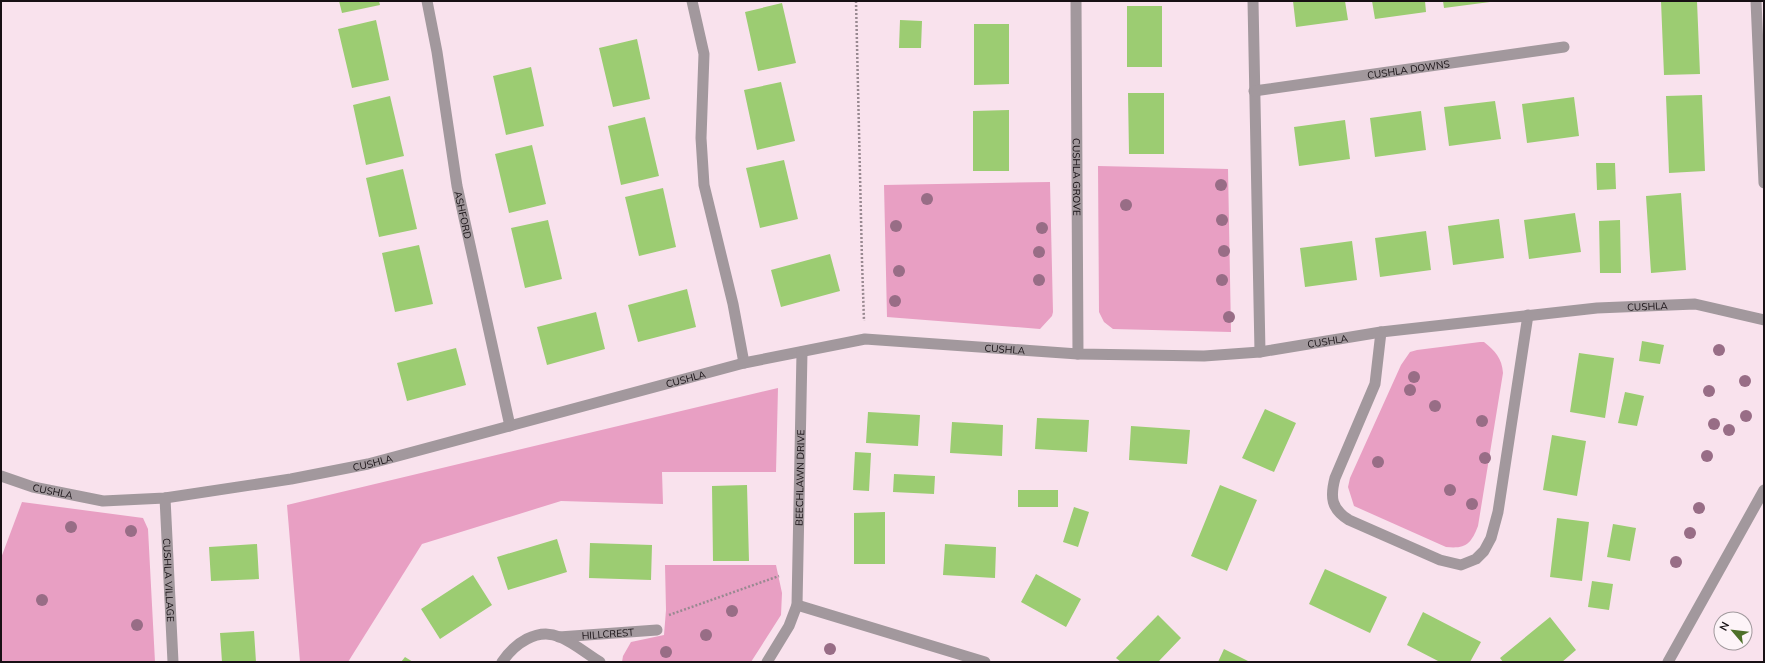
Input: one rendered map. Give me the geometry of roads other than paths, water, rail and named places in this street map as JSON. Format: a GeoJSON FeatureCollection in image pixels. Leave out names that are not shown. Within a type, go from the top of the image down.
{"type":"FeatureCollection","features":[{"type":"Feature","properties":{"kind":"street","name":"ASHFORD"},"geometry":{"type":"LineString","coordinates":[[427,1],[437,52],[457,186],[510,426]]}},
{"type":"Feature","properties":{"kind":"street"},"geometry":{"type":"LineString","coordinates":[[692,1],[704,54],[700,138],[704,185],[733,304],[744,363]]}},
{"type":"Feature","properties":{"kind":"street","name":"CUSHLA GROVE"},"geometry":{"type":"LineString","coordinates":[[1076,1],[1078,354]]}},
{"type":"Feature","properties":{"kind":"street"},"geometry":{"type":"LineString","coordinates":[[1253,1],[1260,352]]}},
{"type":"Feature","properties":{"kind":"street"},"geometry":{"type":"LineString","coordinates":[[1756,1],[1764,183]]}},
{"type":"Feature","properties":{"kind":"street","name":"CUSHLA DOWNS"},"geometry":{"type":"LineString","coordinates":[[1254,91],[1564,47]]}},
{"type":"Feature","properties":{"kind":"street","name":"CUSHLA"},"geometry":{"type":"LineString","coordinates":[[1,476],[32,487],[103,501],[164,498],[291,479],[368,464],[744,363],[865,339],[1078,354],[1188,356],[1260,352],[1381,332],[1528,314],[1597,308],[1695,304],[1764,320]]}},
{"type":"Feature","properties":{"kind":"street"},"geometry":{"type":"LineString","coordinates":[[1381,332],[1375,384],[1335,478],[1332,489],[1333,503],[1339,514],[1349,520],[1440,560],[1461,565],[1476,559],[1484,551],[1491,538],[1498,512],[1528,314]]}},
{"type":"Feature","properties":{"kind":"street","name":"BEECHLAWN DRIVE"},"geometry":{"type":"LineString","coordinates":[[767,662],[789,626],[797,605],[799,569],[802,352]]}},
{"type":"Feature","properties":{"kind":"street"},"geometry":{"type":"LineString","coordinates":[[1668,662],[1764,490]]}},
{"type":"Feature","properties":{"kind":"street","name":"CUSHLA VILLAGE"},"geometry":{"type":"LineString","coordinates":[[164,498],[173,662]]}},
{"type":"Feature","properties":{"kind":"street"},"geometry":{"type":"LineString","coordinates":[[797,605],[985,662]]}},
{"type":"Feature","properties":{"kind":"street","name":"HILLCREST"},"geometry":{"type":"LineString","coordinates":[[502,662],[510,652],[525,640],[545,635],[559,637],[657,630]]}},
{"type":"Feature","properties":{"kind":"street","name":"HILLCREST"},"geometry":{"type":"LineString","coordinates":[[559,637],[600,662]]}}]}
